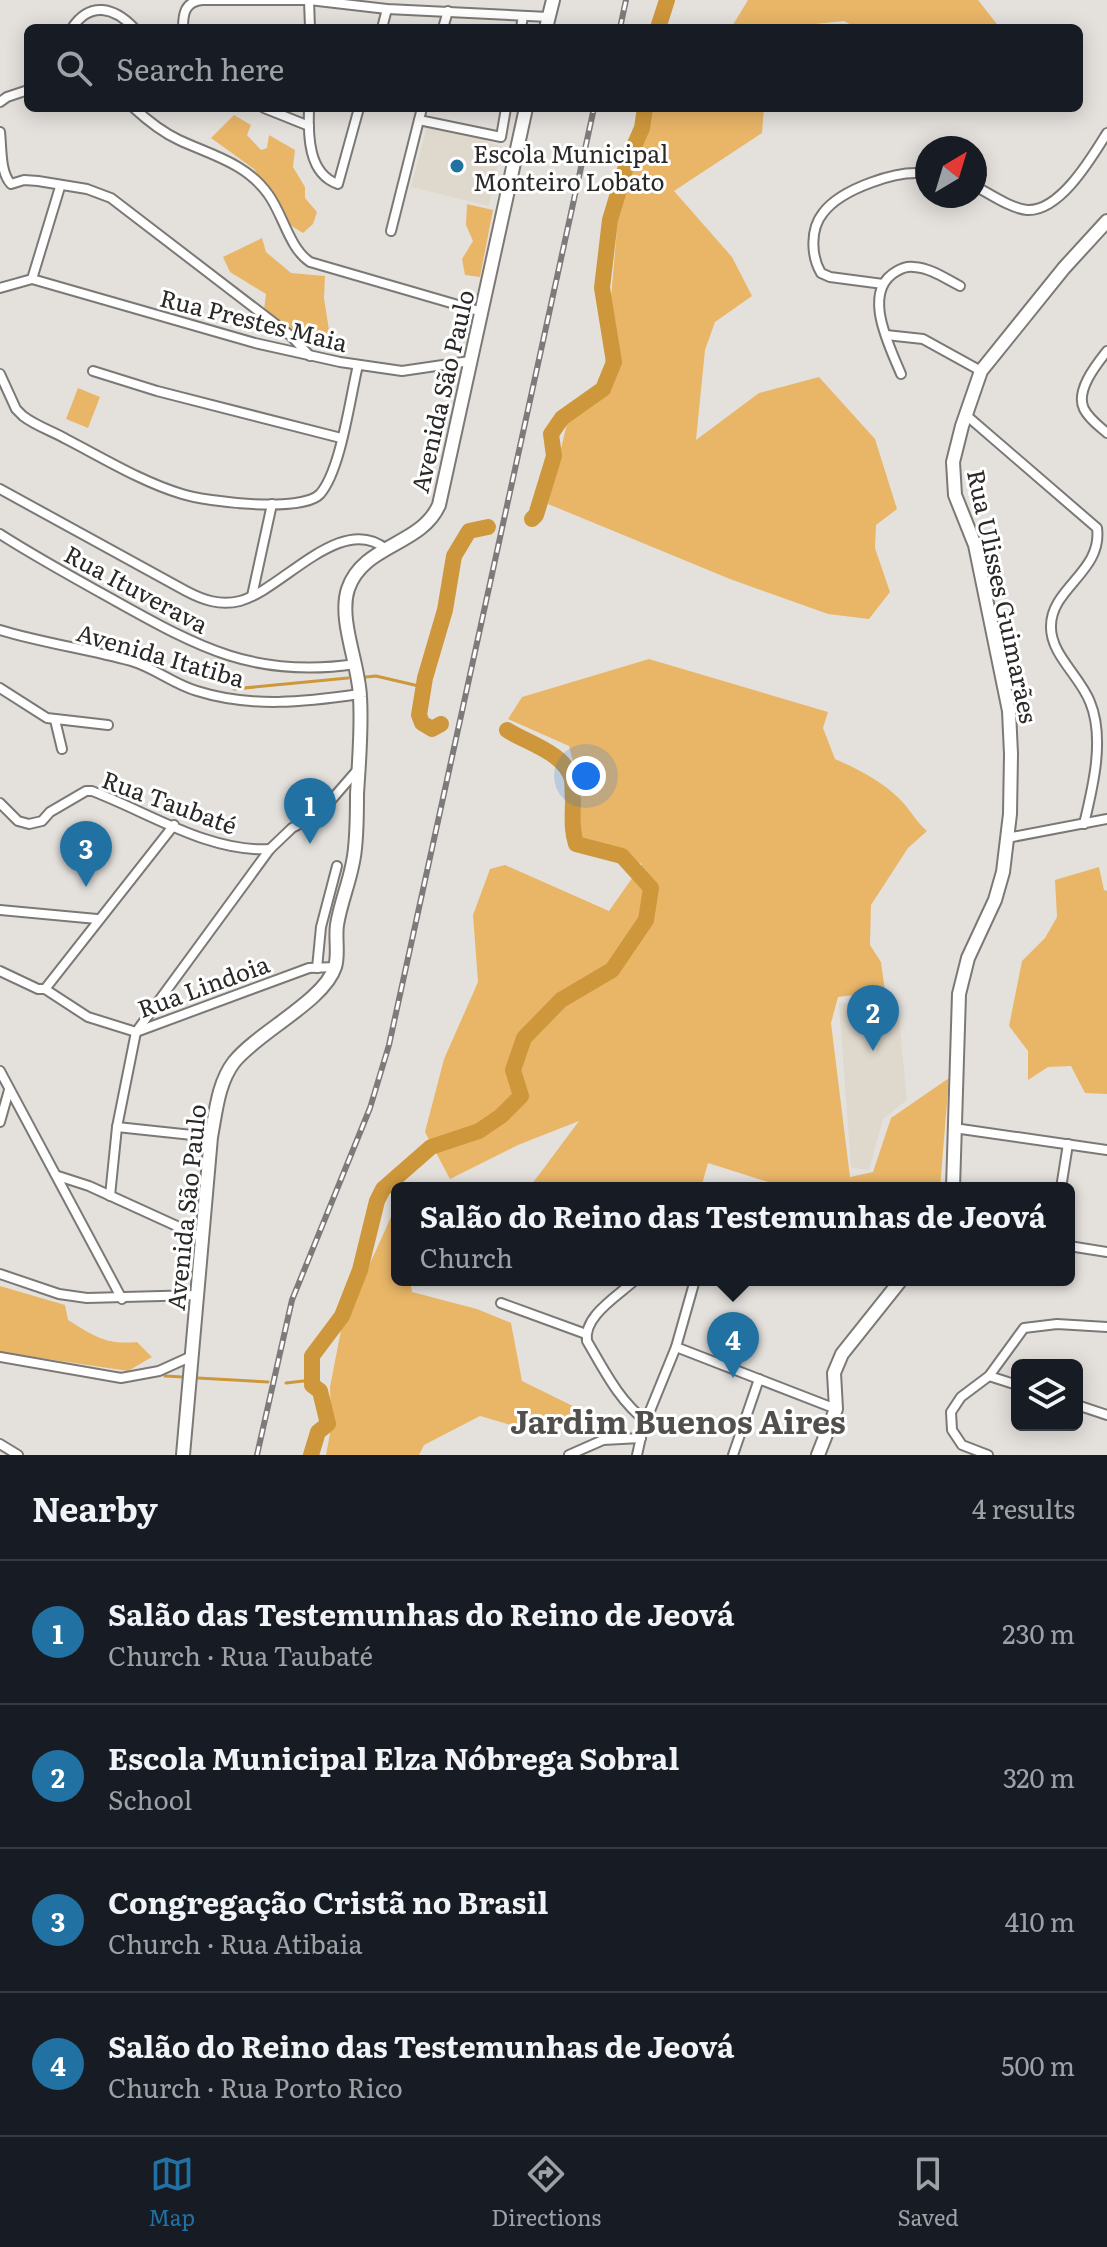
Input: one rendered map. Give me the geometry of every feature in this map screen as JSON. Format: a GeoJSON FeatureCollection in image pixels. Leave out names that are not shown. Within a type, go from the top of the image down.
{"type":"FeatureCollection","features":[{"type":"Feature","properties":{"kind":"main road"},"geometry":{"type":"LineString","coordinates":[[547,23],[553,0]]}},
{"type":"Feature","properties":{"kind":"main road","name":"Avenida São Paulo"},"geometry":{"type":"LineString","coordinates":[[183,1455],[211,1137],[221,1087],[235,1061],[308,1001],[335,967],[337,922],[345,901],[356,847],[359,767],[360,694],[346,615],[349,588],[363,565],[420,530],[439,505],[525,112]]}},
{"type":"Feature","properties":{"kind":"main road","name":"Rua Ulisses Guimarães"},"geometry":{"type":"LineString","coordinates":[[953,1182],[959,994],[968,958],[1001,883],[1007,838],[1011,754],[1009,711],[975,545],[952,483],[953,462],[981,371],[1064,268],[1107,221]]}},
{"type":"Feature","properties":{"kind":"main road"},"geometry":{"type":"LineString","coordinates":[[818,1455],[836,1409],[834,1373],[842,1354],[896,1286]]}},
{"type":"Feature","properties":{"kind":"street"},"geometry":{"type":"LineString","coordinates":[[183,24],[185,8],[195,1],[309,0],[387,9],[523,16],[547,23]]}},
{"type":"Feature","properties":{"kind":"street"},"geometry":{"type":"LineString","coordinates":[[309,0],[310,24]]}},
{"type":"Feature","properties":{"kind":"street"},"geometry":{"type":"LineString","coordinates":[[383,24],[387,9]]}},
{"type":"Feature","properties":{"kind":"street"},"geometry":{"type":"LineString","coordinates":[[75,24],[83,15],[107,10],[116,12],[130,24]]}},
{"type":"Feature","properties":{"kind":"street"},"geometry":{"type":"LineString","coordinates":[[444,24],[448,11]]}},
{"type":"Feature","properties":{"kind":"street"},"geometry":{"type":"LineString","coordinates":[[522,24],[523,16]]}},
{"type":"Feature","properties":{"kind":"street"},"geometry":{"type":"LineString","coordinates":[[0,102],[24,91]]}},
{"type":"Feature","properties":{"kind":"street"},"geometry":{"type":"LineString","coordinates":[[139,112],[158,128],[244,170],[268,193],[304,258],[321,267],[482,312]]}},
{"type":"Feature","properties":{"kind":"street"},"geometry":{"type":"LineString","coordinates":[[274,112],[309,126]]}},
{"type":"Feature","properties":{"kind":"street"},"geometry":{"type":"LineString","coordinates":[[309,112],[317,167],[327,180],[338,184],[358,112]]}},
{"type":"Feature","properties":{"kind":"street"},"geometry":{"type":"LineString","coordinates":[[391,231],[421,112]]}},
{"type":"Feature","properties":{"kind":"street"},"geometry":{"type":"LineString","coordinates":[[419,120],[501,137],[505,112]]}},
{"type":"Feature","properties":{"kind":"street"},"geometry":{"type":"LineString","coordinates":[[0,132],[1,170],[11,184],[24,180],[87,189],[111,198],[291,336],[310,356]]}},
{"type":"Feature","properties":{"kind":"street"},"geometry":{"type":"LineString","coordinates":[[987,192],[1020,208],[1041,208],[1052,203],[1066,190],[1107,133]]}},
{"type":"Feature","properties":{"kind":"street"},"geometry":{"type":"LineString","coordinates":[[883,284],[821,273],[814,251],[818,220],[828,206],[874,182],[915,172]]}},
{"type":"Feature","properties":{"kind":"street"},"geometry":{"type":"LineString","coordinates":[[0,288],[32,279],[60,187]]}},
{"type":"Feature","properties":{"kind":"street"},"geometry":{"type":"LineString","coordinates":[[901,374],[886,335],[879,299],[883,284],[903,268],[913,267],[930,271],[960,286]]}},
{"type":"Feature","properties":{"kind":"street","name":"Rua Prestes Maia"},"geometry":{"type":"LineString","coordinates":[[32,279],[310,356],[358,365],[414,371],[470,361]]}},
{"type":"Feature","properties":{"kind":"street"},"geometry":{"type":"LineString","coordinates":[[886,335],[923,339],[981,371]]}},
{"type":"Feature","properties":{"kind":"street"},"geometry":{"type":"LineString","coordinates":[[1107,351],[1081,396],[1086,413],[1107,433]]}},
{"type":"Feature","properties":{"kind":"street"},"geometry":{"type":"LineString","coordinates":[[0,374],[16,409],[23,416],[92,453],[183,494],[209,500],[272,504],[308,502],[316,497],[332,475],[358,365]]}},
{"type":"Feature","properties":{"kind":"street"},"geometry":{"type":"LineString","coordinates":[[93,371],[197,402],[341,438]]}},
{"type":"Feature","properties":{"kind":"street"},"geometry":{"type":"LineString","coordinates":[[966,415],[1097,528],[1097,550],[1059,603],[1051,618],[1050,628],[1062,658],[1084,690],[1094,718],[1094,766],[1084,824]]}},
{"type":"Feature","properties":{"kind":"street"},"geometry":{"type":"LineString","coordinates":[[0,489],[195,596],[221,603],[252,596],[341,543],[371,540],[386,549]]}},
{"type":"Feature","properties":{"kind":"street"},"geometry":{"type":"LineString","coordinates":[[252,596],[272,504]]}},
{"type":"Feature","properties":{"kind":"street","name":"Rua Ituverava"},"geometry":{"type":"LineString","coordinates":[[0,534],[168,631],[211,650],[249,662],[285,668],[356,664]]}},
{"type":"Feature","properties":{"kind":"street","name":"Avenida Itatiba"},"geometry":{"type":"LineString","coordinates":[[0,630],[131,661],[180,685],[221,697],[268,704],[360,694]]}},
{"type":"Feature","properties":{"kind":"street"},"geometry":{"type":"LineString","coordinates":[[0,688],[18,697],[35,712],[55,720],[108,725]]}},
{"type":"Feature","properties":{"kind":"street"},"geometry":{"type":"LineString","coordinates":[[55,720],[62,749]]}},
{"type":"Feature","properties":{"kind":"street"},"geometry":{"type":"LineString","coordinates":[[110,1196],[117,1127],[136,1032],[270,849],[292,828],[320,813],[359,767]]}},
{"type":"Feature","properties":{"kind":"street","name":"Rua Taubaté"},"geometry":{"type":"LineString","coordinates":[[0,803],[18,821],[35,823],[86,791],[92,791],[231,846],[248,850],[270,849]]}},
{"type":"Feature","properties":{"kind":"street"},"geometry":{"type":"LineString","coordinates":[[1007,838],[1107,819]]}},
{"type":"Feature","properties":{"kind":"street"},"geometry":{"type":"LineString","coordinates":[[45,989],[97,919],[174,825]]}},
{"type":"Feature","properties":{"kind":"street"},"geometry":{"type":"LineString","coordinates":[[317,968],[321,927],[337,866]]}},
{"type":"Feature","properties":{"kind":"street"},"geometry":{"type":"LineString","coordinates":[[0,910],[97,919]]}},
{"type":"Feature","properties":{"kind":"street","name":"Rua Lindoia"},"geometry":{"type":"LineString","coordinates":[[0,971],[38,989],[45,989],[88,1017],[136,1032],[309,968],[335,967]]}},
{"type":"Feature","properties":{"kind":"street"},"geometry":{"type":"LineString","coordinates":[[0,1071],[122,1299]]}},
{"type":"Feature","properties":{"kind":"street"},"geometry":{"type":"LineString","coordinates":[[0,1122],[9,1090]]}},
{"type":"Feature","properties":{"kind":"street"},"geometry":{"type":"LineString","coordinates":[[117,1127],[211,1137]]}},
{"type":"Feature","properties":{"kind":"street"},"geometry":{"type":"LineString","coordinates":[[954,1128],[1107,1150]]}},
{"type":"Feature","properties":{"kind":"street"},"geometry":{"type":"LineString","coordinates":[[1062,1182],[1068,1144]]}},
{"type":"Feature","properties":{"kind":"street"},"geometry":{"type":"LineString","coordinates":[[58,1176],[203,1238]]}},
{"type":"Feature","properties":{"kind":"street"},"geometry":{"type":"LineString","coordinates":[[1075,1247],[1107,1252]]}},
{"type":"Feature","properties":{"kind":"street"},"geometry":{"type":"LineString","coordinates":[[0,1274],[59,1294],[87,1298],[198,1295]]}},
{"type":"Feature","properties":{"kind":"street"},"geometry":{"type":"LineString","coordinates":[[629,1286],[591,1321],[586,1334],[587,1341],[619,1394],[647,1422]]}},
{"type":"Feature","properties":{"kind":"street"},"geometry":{"type":"LineString","coordinates":[[637,1455],[676,1347],[693,1286]]}},
{"type":"Feature","properties":{"kind":"street"},"geometry":{"type":"LineString","coordinates":[[501,1303],[586,1334]]}},
{"type":"Feature","properties":{"kind":"street"},"geometry":{"type":"LineString","coordinates":[[988,1455],[962,1445],[952,1430],[950,1417],[954,1405],[989,1376],[1024,1328],[1057,1324],[1107,1327]]}},
{"type":"Feature","properties":{"kind":"street"},"geometry":{"type":"LineString","coordinates":[[676,1347],[836,1409]]}},
{"type":"Feature","properties":{"kind":"street"},"geometry":{"type":"LineString","coordinates":[[0,1357],[121,1378],[159,1371],[192,1356]]}},
{"type":"Feature","properties":{"kind":"street"},"geometry":{"type":"LineString","coordinates":[[989,1376],[1011,1383]]}},
{"type":"Feature","properties":{"kind":"street"},"geometry":{"type":"LineString","coordinates":[[733,1455],[759,1379]]}},
{"type":"Feature","properties":{"kind":"street"},"geometry":{"type":"LineString","coordinates":[[1083,1407],[1107,1415]]}},
{"type":"Feature","properties":{"kind":"street"},"geometry":{"type":"LineString","coordinates":[[569,1455],[603,1440],[641,1438]]}},
{"type":"Feature","properties":{"kind":"street"},"geometry":{"type":"LineString","coordinates":[[0,1444],[18,1455]]}},
{"type":"Feature","properties":{"kind":"shaded area"},"geometry":{"type":"Polygon","coordinates":[[[748,0],[978,0],[997,24],[850,24],[844,21],[733,24],[748,0]]]}},
{"type":"Feature","properties":{"kind":"shaded area"},"geometry":{"type":"Polygon","coordinates":[[[651,112],[764,112],[762,133],[674,191],[732,257],[752,296],[715,322],[705,350],[696,440],[759,393],[819,377],[875,439],[897,509],[876,525],[875,548],[890,592],[869,619],[828,614],[730,579],[548,504],[569,415],[603,388],[620,195],[651,112]]]}},
{"type":"Feature","properties":{"kind":"shaded area"},"geometry":{"type":"Polygon","coordinates":[[[234,115],[251,125],[247,135],[261,150],[267,148],[269,135],[295,150],[293,167],[305,187],[305,198],[317,212],[313,224],[303,233],[290,225],[254,169],[211,138],[234,115]]]}},
{"type":"Feature","properties":{"kind":"shaded area","name":"Escola Municipal Monteiro Lobato"},"geometry":{"type":"Polygon","coordinates":[[[427,126],[487,137],[487,142],[502,146],[489,206],[411,187],[427,126]]]}},
{"type":"Feature","properties":{"kind":"shaded area"},"geometry":{"type":"Polygon","coordinates":[[[467,204],[493,210],[480,277],[465,275],[462,259],[473,241],[466,225],[467,204]]]}},
{"type":"Feature","properties":{"kind":"shaded area"},"geometry":{"type":"Polygon","coordinates":[[[262,238],[266,252],[291,273],[325,276],[324,298],[331,343],[313,342],[287,328],[264,310],[266,294],[230,272],[223,257],[262,238]]]}},
{"type":"Feature","properties":{"kind":"shaded area"},"geometry":{"type":"Polygon","coordinates":[[[78,388],[100,397],[88,428],[66,419],[78,388]]]}},
{"type":"Feature","properties":{"kind":"shaded area"},"geometry":{"type":"Polygon","coordinates":[[[649,659],[828,712],[823,728],[835,759],[891,791],[927,831],[908,848],[871,905],[870,945],[881,962],[885,991],[838,997],[831,1023],[850,1177],[873,1172],[891,1118],[949,1078],[940,1182],[768,1182],[708,1163],[703,1182],[533,1182],[579,1121],[518,1145],[450,1179],[425,1132],[444,1059],[478,982],[473,915],[490,869],[505,865],[609,911],[642,864],[580,838],[581,793],[569,746],[508,719],[522,697],[649,659]]]}},
{"type":"Feature","properties":{"kind":"shaded area"},"geometry":{"type":"Polygon","coordinates":[[[1099,867],[1104,890],[1107,891],[1107,1094],[1085,1093],[1071,1066],[1048,1067],[1028,1080],[1028,1051],[1009,1026],[1022,961],[1045,938],[1057,917],[1055,880],[1099,867]]]}},
{"type":"Feature","properties":{"kind":"shaded area"},"geometry":{"type":"Polygon","coordinates":[[[897,998],[907,1100],[883,1119],[869,1170],[851,1168],[839,1003],[897,998]]]}},
{"type":"Feature","properties":{"kind":"shaded area"},"geometry":{"type":"Polygon","coordinates":[[[391,1217],[391,1286],[411,1286],[412,1292],[477,1309],[511,1323],[522,1381],[587,1413],[539,1433],[480,1416],[424,1445],[419,1455],[326,1455],[331,1428],[330,1387],[342,1325],[391,1217]]]}},
{"type":"Feature","properties":{"kind":"shaded area"},"geometry":{"type":"Polygon","coordinates":[[[0,1286],[65,1305],[68,1320],[85,1331],[108,1341],[137,1342],[152,1357],[128,1371],[0,1352],[0,1286]]]}},
{"type":"Feature","properties":{"kind":"waterway"},"geometry":{"type":"LineString","coordinates":[[659,24],[667,0]]}},
{"type":"Feature","properties":{"kind":"waterway"},"geometry":{"type":"LineString","coordinates":[[532,519],[536,515],[554,456],[551,434],[562,418],[603,389],[614,362],[602,288],[610,220],[628,160],[642,128],[644,112]]}},
{"type":"Feature","properties":{"kind":"waterway"},"geometry":{"type":"LineString","coordinates":[[441,724],[432,729],[422,723],[419,715],[425,678],[445,610],[454,556],[469,531],[488,527]]}},
{"type":"Feature","properties":{"kind":"waterway"},"geometry":{"type":"LineString","coordinates":[[366,677],[376,676],[423,687]]}},
{"type":"Feature","properties":{"kind":"waterway"},"geometry":{"type":"LineString","coordinates":[[234,689],[348,678]]}},
{"type":"Feature","properties":{"kind":"waterway"},"geometry":{"type":"LineString","coordinates":[[311,1455],[318,1432],[328,1424],[320,1391],[312,1385],[312,1356],[342,1316],[360,1270],[377,1201],[383,1189],[431,1147],[479,1131],[501,1116],[521,1096],[513,1070],[524,1038],[561,1000],[612,970],[646,920],[651,888],[622,856],[576,844],[572,782],[568,771],[554,756],[507,730]]}},
{"type":"Feature","properties":{"kind":"waterway"},"geometry":{"type":"LineString","coordinates":[[165,1376],[183,1377]]}},
{"type":"Feature","properties":{"kind":"waterway"},"geometry":{"type":"LineString","coordinates":[[198,1378],[268,1382]]}},
{"type":"Feature","properties":{"kind":"waterway"},"geometry":{"type":"LineString","coordinates":[[286,1383],[312,1380]]}},
{"type":"Feature","properties":{"kind":"railway"},"geometry":{"type":"LineString","coordinates":[[621,24],[626,0]]}},
{"type":"Feature","properties":{"kind":"railway"},"geometry":{"type":"LineString","coordinates":[[257,1455],[292,1300],[370,1108],[389,1045],[593,112]]}},
{"type":"Feature","properties":{"kind":"place","name":"Escola Municipal Monteiro Lobato"},"geometry":{"type":"Point","coordinates":[457,166]}},
{"type":"Feature","properties":{"kind":"place","name":"Salão das Testemunhas do Reino de Jeová"},"geometry":{"type":"Point","coordinates":[310,844]}},
{"type":"Feature","properties":{"kind":"place","name":"Congregação Cristã no Brasil"},"geometry":{"type":"Point","coordinates":[86,887]}},
{"type":"Feature","properties":{"kind":"place","name":"Escola Municipal Elza Nóbrega Sobral"},"geometry":{"type":"Point","coordinates":[873,1051]}},
{"type":"Feature","properties":{"kind":"place","name":"Salão do Reino das Testemunhas de Jeová"},"geometry":{"type":"Point","coordinates":[733,1378]}},
{"type":"Feature","properties":{"kind":"district","name":"Jardim Buenos Aires"},"geometry":{"type":"Point","coordinates":[678,1420]}}]}
